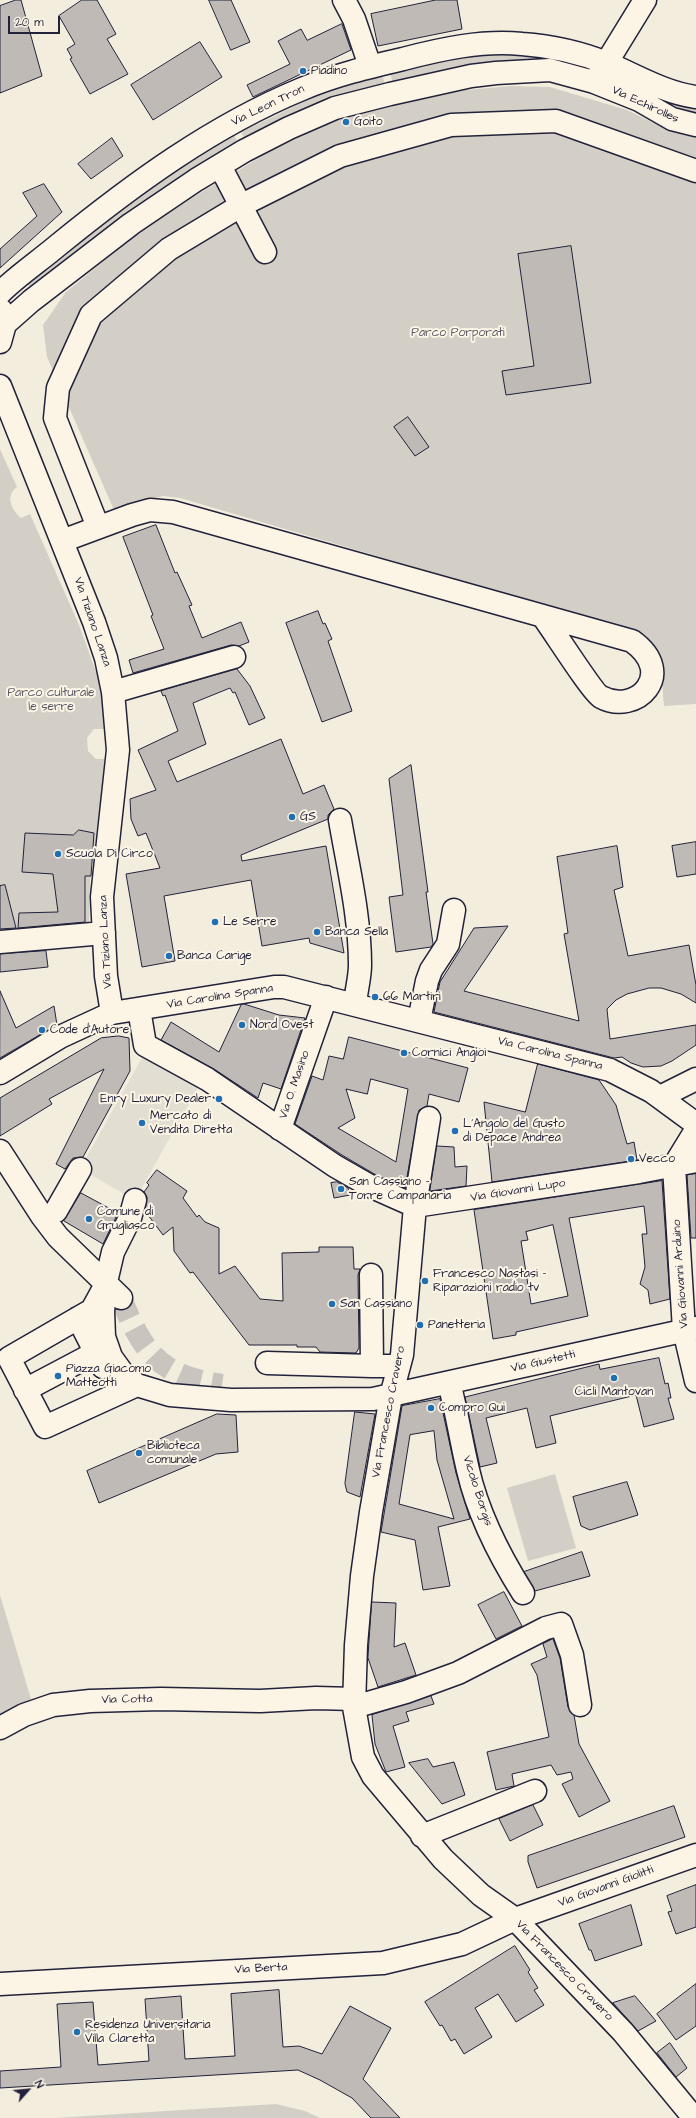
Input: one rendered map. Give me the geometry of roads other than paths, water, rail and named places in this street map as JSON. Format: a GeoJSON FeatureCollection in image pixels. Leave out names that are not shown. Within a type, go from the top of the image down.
{"type":"FeatureCollection","features":[{"type":"Feature","properties":{"kind":"street"},"geometry":{"type":"LineString","coordinates":[[2,325],[30,301],[131,224],[220,166],[289,128],[335,108],[390,94],[496,73],[550,70],[594,82],[608,63],[644,0]]}},
{"type":"Feature","properties":{"kind":"street"},"geometry":{"type":"LineString","coordinates":[[350,6],[370,66]]}},
{"type":"Feature","properties":{"kind":"street","name":"Via Leon Tron"},"geometry":{"type":"LineString","coordinates":[[0,293],[119,197],[160,168],[230,124],[302,89],[370,66],[426,53],[494,43],[523,44],[567,50],[608,63]]}},
{"type":"Feature","properties":{"kind":"street","name":"Via Echirolles"},"geometry":{"type":"LineString","coordinates":[[608,63],[644,81],[685,95],[696,97]]}},
{"type":"Feature","properties":{"kind":"street","name":"Via Echirolles"},"geometry":{"type":"LineString","coordinates":[[594,82],[639,100],[672,119],[696,125]]}},
{"type":"Feature","properties":{"kind":"street"},"geometry":{"type":"LineString","coordinates":[[98,527],[55,418],[58,388],[91,315],[169,249],[242,206],[340,156],[451,125],[556,121],[696,171]]}},
{"type":"Feature","properties":{"kind":"street"},"geometry":{"type":"LineString","coordinates":[[220,166],[265,252]]}},
{"type":"Feature","properties":{"kind":"street","name":"Via Tiziano Lanza"},"geometry":{"type":"LineString","coordinates":[[0,387],[62,542],[106,658],[113,692],[118,750],[102,897],[106,976],[112,1013]]}},
{"type":"Feature","properties":{"kind":"street"},"geometry":{"type":"LineString","coordinates":[[62,542],[98,527],[150,510],[173,512],[544,618],[632,641],[642,649],[651,661],[653,680],[640,696],[629,700],[616,701],[600,697],[544,618]]}},
{"type":"Feature","properties":{"kind":"street"},"geometry":{"type":"LineString","coordinates":[[113,692],[234,657]]}},
{"type":"Feature","properties":{"kind":"street"},"geometry":{"type":"LineString","coordinates":[[340,820],[359,941],[360,966],[354,1004]]}},
{"type":"Feature","properties":{"kind":"street"},"geometry":{"type":"LineString","coordinates":[[419,1021],[427,981],[431,970],[448,944],[454,910]]}},
{"type":"Feature","properties":{"kind":"street"},"geometry":{"type":"LineString","coordinates":[[0,942],[104,933]]}},
{"type":"Feature","properties":{"kind":"street","name":"Via Carolina Spanna"},"geometry":{"type":"LineString","coordinates":[[0,1073],[60,1037],[112,1013],[274,987],[297,989],[610,1070],[635,1082],[660,1097],[696,1124]]}},
{"type":"Feature","properties":{"kind":"street","name":"Via O. Masino"},"geometry":{"type":"LineString","coordinates":[[280,1128],[326,997]]}},
{"type":"Feature","properties":{"kind":"street"},"geometry":{"type":"LineString","coordinates":[[139,1009],[145,1045],[208,1079],[341,1170],[370,1186],[414,1215]]}},
{"type":"Feature","properties":{"kind":"street"},"geometry":{"type":"LineString","coordinates":[[660,1097],[696,1079]]}},
{"type":"Feature","properties":{"kind":"street","name":"Via Francesco Cravero"},"geometry":{"type":"LineString","coordinates":[[429,1118],[414,1215],[402,1355],[391,1396],[371,1512],[362,1576],[356,1645],[354,1703],[363,1757],[373,1776],[422,1836],[462,1878],[481,1895],[515,1919],[623,2032],[694,2118]]}},
{"type":"Feature","properties":{"kind":"street"},"geometry":{"type":"LineString","coordinates":[[674,1166],[696,1130]]}},
{"type":"Feature","properties":{"kind":"street"},"geometry":{"type":"LineString","coordinates":[[0,1151],[42,1216],[58,1237],[121,1298]]}},
{"type":"Feature","properties":{"kind":"street","name":"Via Giovanni Lupo"},"geometry":{"type":"LineString","coordinates":[[414,1215],[696,1161]]}},
{"type":"Feature","properties":{"kind":"street","name":"Via Giovanni Arduino"},"geometry":{"type":"LineString","coordinates":[[674,1166],[696,1381]]}},
{"type":"Feature","properties":{"kind":"street"},"geometry":{"type":"LineString","coordinates":[[56,1211],[80,1169]]}},
{"type":"Feature","properties":{"kind":"street"},"geometry":{"type":"LineString","coordinates":[[127,1390],[124,1375],[111,1357],[104,1337],[103,1311],[106,1282],[114,1252],[130,1218],[135,1200]]}},
{"type":"Feature","properties":{"kind":"street"},"geometry":{"type":"LineString","coordinates":[[370,1275],[372,1366]]}},
{"type":"Feature","properties":{"kind":"street"},"geometry":{"type":"LineString","coordinates":[[106,1282],[92,1310],[8,1358],[45,1427],[127,1390],[201,1399],[261,1401],[373,1399],[391,1396]]}},
{"type":"Feature","properties":{"kind":"street"},"geometry":{"type":"LineString","coordinates":[[78,1318],[95,1353],[127,1390]]}},
{"type":"Feature","properties":{"kind":"street","name":"Via Giustetti"},"geometry":{"type":"LineString","coordinates":[[391,1396],[690,1329]]}},
{"type":"Feature","properties":{"kind":"street"},"geometry":{"type":"LineString","coordinates":[[25,1390],[95,1353]]}},
{"type":"Feature","properties":{"kind":"street"},"geometry":{"type":"LineString","coordinates":[[267,1363],[399,1366]]}},
{"type":"Feature","properties":{"kind":"street","name":"Vicolo Borgis"},"geometry":{"type":"LineString","coordinates":[[449,1383],[468,1470],[476,1496],[498,1550],[523,1593]]}},
{"type":"Feature","properties":{"kind":"street"},"geometry":{"type":"LineString","coordinates":[[222,1385],[254,1388],[261,1401]]}},
{"type":"Feature","properties":{"kind":"street"},"geometry":{"type":"LineString","coordinates":[[354,1703],[406,1692],[458,1674],[546,1628],[561,1624],[572,1655],[580,1705]]}},
{"type":"Feature","properties":{"kind":"street","name":"Via Cotta"},"geometry":{"type":"LineString","coordinates":[[0,1728],[24,1715],[53,1705],[90,1701],[161,1699],[260,1701],[316,1698],[354,1703]]}},
{"type":"Feature","properties":{"kind":"street"},"geometry":{"type":"LineString","coordinates":[[422,1836],[535,1791]]}},
{"type":"Feature","properties":{"kind":"street","name":"Via Giovanni Giolitti"},"geometry":{"type":"LineString","coordinates":[[515,1919],[696,1855]]}},
{"type":"Feature","properties":{"kind":"street","name":"Via Berta"},"geometry":{"type":"LineString","coordinates":[[0,1984],[383,1963],[462,1944],[515,1919]]}},
{"type":"Feature","properties":{"kind":"tunnel"},"geometry":{"type":"LineString","coordinates":[[121,1298],[137,1334],[156,1359],[183,1375],[201,1381],[222,1385]]}},
{"type":"Feature","properties":{"kind":"place","name":"Piadino"},"geometry":{"type":"Point","coordinates":[303,71]}},
{"type":"Feature","properties":{"kind":"place","name":"Goito"},"geometry":{"type":"Point","coordinates":[346,122]}},
{"type":"Feature","properties":{"kind":"place","name":"GS"},"geometry":{"type":"Point","coordinates":[292,817]}},
{"type":"Feature","properties":{"kind":"place","name":"Scuola Di Circo"},"geometry":{"type":"Point","coordinates":[58,854]}},
{"type":"Feature","properties":{"kind":"place","name":"Le Serre"},"geometry":{"type":"Point","coordinates":[215,922]}},
{"type":"Feature","properties":{"kind":"place","name":"Banca Sella"},"geometry":{"type":"Point","coordinates":[317,932]}},
{"type":"Feature","properties":{"kind":"place","name":"Banca Carige"},"geometry":{"type":"Point","coordinates":[169,956]}},
{"type":"Feature","properties":{"kind":"place","name":"66 Martiri"},"geometry":{"type":"Point","coordinates":[375,997]}},
{"type":"Feature","properties":{"kind":"place","name":"Nord Ovest"},"geometry":{"type":"Point","coordinates":[242,1025]}},
{"type":"Feature","properties":{"kind":"place","name":"Code d'Autore"},"geometry":{"type":"Point","coordinates":[42,1030]}},
{"type":"Feature","properties":{"kind":"place","name":"Cornici Angioi"},"geometry":{"type":"Point","coordinates":[404,1053]}},
{"type":"Feature","properties":{"kind":"place","name":"Enry Luxury Dealer"},"geometry":{"type":"Point","coordinates":[219,1099]}},
{"type":"Feature","properties":{"kind":"place","name":"Mercato di Vendita Diretta"},"geometry":{"type":"Point","coordinates":[142,1123]}},
{"type":"Feature","properties":{"kind":"place","name":"L'Angolo del Gusto di Depace Andrea"},"geometry":{"type":"Point","coordinates":[455,1131]}},
{"type":"Feature","properties":{"kind":"place","name":"Vecco"},"geometry":{"type":"Point","coordinates":[631,1159]}},
{"type":"Feature","properties":{"kind":"place","name":"San Cassiano - Torre Campanaria"},"geometry":{"type":"Point","coordinates":[341,1189]}},
{"type":"Feature","properties":{"kind":"place","name":"Comune di Grugliasco"},"geometry":{"type":"Point","coordinates":[89,1219]}},
{"type":"Feature","properties":{"kind":"place","name":"Francesco Nastasi - Riparazioni radio tv"},"geometry":{"type":"Point","coordinates":[425,1281]}},
{"type":"Feature","properties":{"kind":"place","name":"San Cassiano"},"geometry":{"type":"Point","coordinates":[332,1304]}},
{"type":"Feature","properties":{"kind":"place","name":"Panetteria"},"geometry":{"type":"Point","coordinates":[420,1325]}},
{"type":"Feature","properties":{"kind":"place","name":"Piazza Giacomo Matteotti"},"geometry":{"type":"Point","coordinates":[58,1376]}},
{"type":"Feature","properties":{"kind":"place","name":"Cicli Mantovan"},"geometry":{"type":"Point","coordinates":[614,1378]}},
{"type":"Feature","properties":{"kind":"place","name":"Compro Qui"},"geometry":{"type":"Point","coordinates":[431,1408]}},
{"type":"Feature","properties":{"kind":"place","name":"Biblioteca comunale"},"geometry":{"type":"Point","coordinates":[139,1453]}},
{"type":"Feature","properties":{"kind":"place","name":"Residenza Universitaria Villa Claretta"},"geometry":{"type":"Point","coordinates":[77,2032]}},
{"type":"Feature","properties":{"kind":"park label","name":"Parco Porporati"},"geometry":{"type":"Point","coordinates":[458,333]}},
{"type":"Feature","properties":{"kind":"park label","name":"Parco culturale le serre"},"geometry":{"type":"Point","coordinates":[51,700]}}]}
